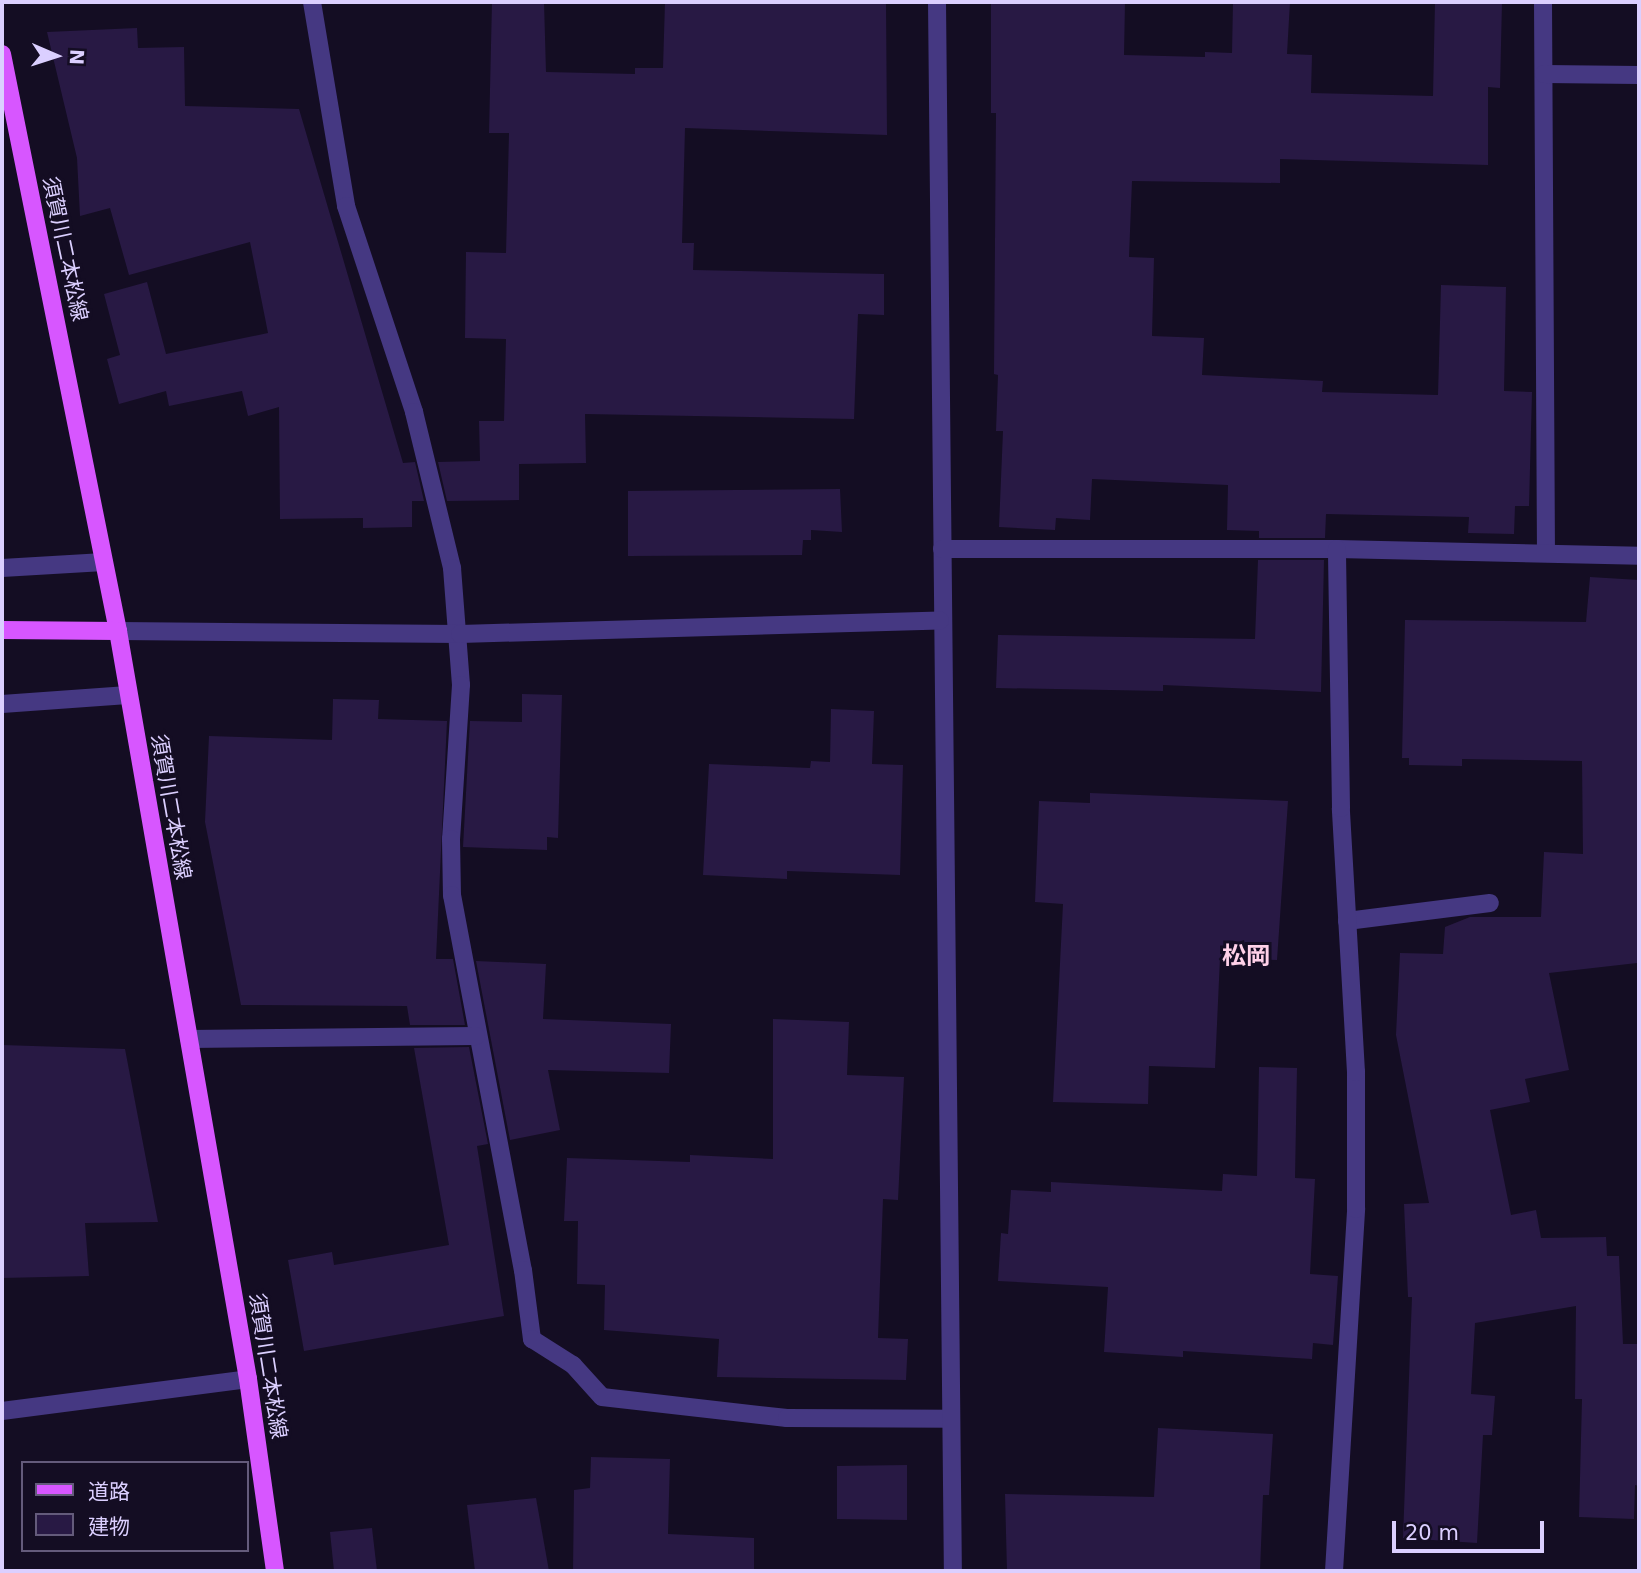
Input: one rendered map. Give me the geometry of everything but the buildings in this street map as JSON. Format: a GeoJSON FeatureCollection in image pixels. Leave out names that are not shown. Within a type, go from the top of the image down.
{"type":"FeatureCollection","features":[{"type":"Feature","properties":{"kind":"main road","name":"須賀川二本松線"},"geometry":{"type":"LineString","coordinates":[[2,54],[118,631],[248,1379],[275,1571]]}},
{"type":"Feature","properties":{"kind":"main road"},"geometry":{"type":"LineString","coordinates":[[2,629],[118,631]]}},
{"type":"Feature","properties":{"kind":"street"},"geometry":{"type":"LineString","coordinates":[[312,2],[346,206],[414,412],[452,568],[460,634],[452,895],[476,1036],[523,1270],[531,1339],[573,1365],[602,1397],[787,1418],[951,1419]]}},
{"type":"Feature","properties":{"kind":"street"},"geometry":{"type":"LineString","coordinates":[[937,2],[942,549],[940,621],[953,1571]]}},
{"type":"Feature","properties":{"kind":"street"},"geometry":{"type":"LineString","coordinates":[[1543,2],[1546,553]]}},
{"type":"Feature","properties":{"kind":"street"},"geometry":{"type":"LineString","coordinates":[[1544,74],[1639,75]]}},
{"type":"Feature","properties":{"kind":"street"},"geometry":{"type":"LineString","coordinates":[[942,549],[1337,549],[1639,556]]}},
{"type":"Feature","properties":{"kind":"street"},"geometry":{"type":"LineString","coordinates":[[1334,1571],[1356,1209],[1356,1072],[1347,920],[1337,549]]}},
{"type":"Feature","properties":{"kind":"street"},"geometry":{"type":"LineString","coordinates":[[2,568],[104,562]]}},
{"type":"Feature","properties":{"kind":"street"},"geometry":{"type":"LineString","coordinates":[[118,631],[460,634],[940,621]]}},
{"type":"Feature","properties":{"kind":"street"},"geometry":{"type":"LineString","coordinates":[[2,704],[128,695]]}},
{"type":"Feature","properties":{"kind":"street"},"geometry":{"type":"LineString","coordinates":[[1347,920],[1490,903]]}},
{"type":"Feature","properties":{"kind":"street"},"geometry":{"type":"LineString","coordinates":[[189,1039],[476,1036]]}},
{"type":"Feature","properties":{"kind":"street"},"geometry":{"type":"LineString","coordinates":[[2,1410],[248,1379]]}},
{"type":"Feature","properties":{"kind":"district","name":"松岡"},"geometry":{"type":"Point","coordinates":[1246,957]}}]}
